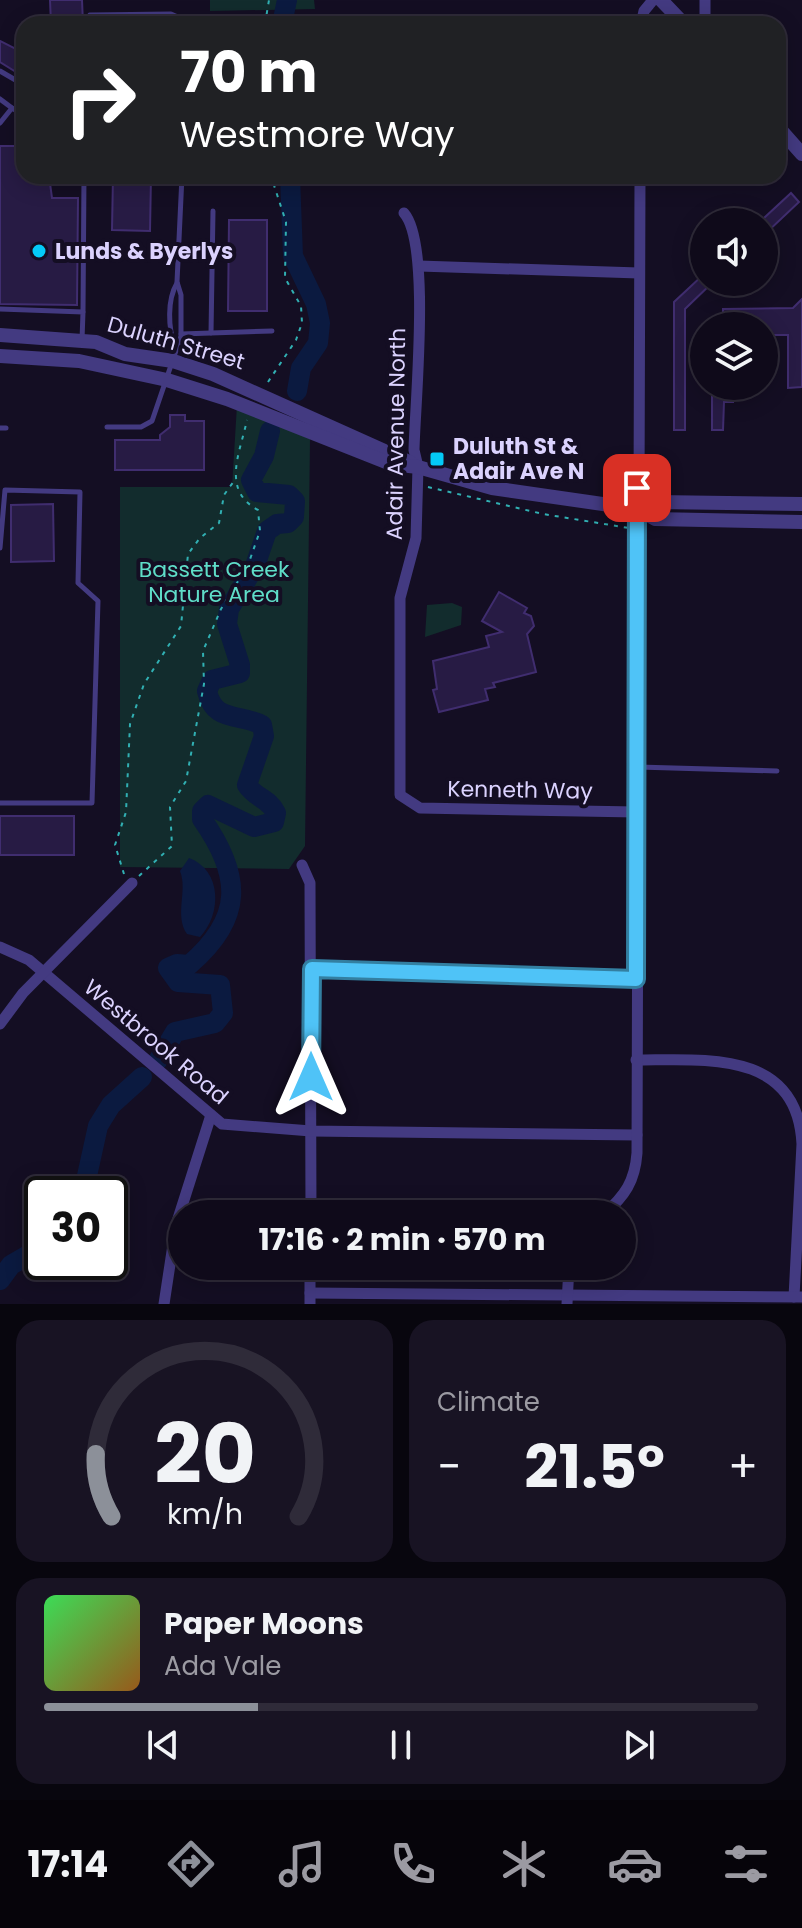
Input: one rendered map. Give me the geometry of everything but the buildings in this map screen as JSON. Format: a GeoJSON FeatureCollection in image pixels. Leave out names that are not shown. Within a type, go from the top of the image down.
{"type":"FeatureCollection","features":[{"type":"Feature","properties":{"kind":"street"},"geometry":{"type":"LineString","coordinates":[[661,0],[676,16]]}},
{"type":"Feature","properties":{"kind":"street"},"geometry":{"type":"LineString","coordinates":[[786,136],[802,154]]}},
{"type":"Feature","properties":{"kind":"street"},"geometry":{"type":"LineString","coordinates":[[620,1200],[632,1182],[637,1135],[640,184]]}},
{"type":"Feature","properties":{"kind":"street","name":"Adair Avenue North"},"geometry":{"type":"LineString","coordinates":[[404,213],[413,223],[419,266],[415,546],[400,598],[399,787],[405,800]]}},
{"type":"Feature","properties":{"kind":"street"},"geometry":{"type":"LineString","coordinates":[[419,266],[639,273]]}},
{"type":"Feature","properties":{"kind":"street","name":"Duluth Street"},"geometry":{"type":"LineString","coordinates":[[0,335],[96,342],[125,354],[174,354],[394,453],[418,467]]}},
{"type":"Feature","properties":{"kind":"street","name":"Duluth Street"},"geometry":{"type":"LineString","coordinates":[[0,356],[79,361],[167,380],[239,403],[367,456],[492,488],[637,509],[655,519],[802,522]]}},
{"type":"Feature","properties":{"kind":"street","name":"Duluth Street"},"geometry":{"type":"LineString","coordinates":[[637,509],[656,502],[802,504]]}},
{"type":"Feature","properties":{"kind":"street","name":"Kenneth Way"},"geometry":{"type":"LineString","coordinates":[[405,800],[420,808],[636,812]]}},
{"type":"Feature","properties":{"kind":"street"},"geometry":{"type":"LineString","coordinates":[[302,865],[310,883],[311,1200]]}},
{"type":"Feature","properties":{"kind":"street"},"geometry":{"type":"LineString","coordinates":[[0,1024],[43,972],[132,883]]}},
{"type":"Feature","properties":{"kind":"street","name":"Westbrook Road"},"geometry":{"type":"LineString","coordinates":[[0,947],[16,952],[43,972],[222,1124],[311,1131],[637,1135]]}},
{"type":"Feature","properties":{"kind":"street"},"geometry":{"type":"LineString","coordinates":[[312,969],[636,979]]}},
{"type":"Feature","properties":{"kind":"street"},"geometry":{"type":"LineString","coordinates":[[310,1299],[798,1297],[802,1144],[798,1115],[786,1096],[772,1081],[740,1064],[636,1060]]}},
{"type":"Feature","properties":{"kind":"street"},"geometry":{"type":"LineString","coordinates":[[164,1304],[176,1225],[211,1115]]}},
{"type":"Feature","properties":{"kind":"street"},"geometry":{"type":"LineString","coordinates":[[567,1300],[568,1280]]}},
{"type":"Feature","properties":{"kind":"lane"},"geometry":{"type":"LineString","coordinates":[[90,16],[176,16]]}},
{"type":"Feature","properties":{"kind":"lane"},"geometry":{"type":"LineString","coordinates":[[0,99],[16,111]]}},
{"type":"Feature","properties":{"kind":"lane"},"geometry":{"type":"LineString","coordinates":[[0,123],[12,108]]}},
{"type":"Feature","properties":{"kind":"lane"},"geometry":{"type":"LineString","coordinates":[[82,341],[84,184]]}},
{"type":"Feature","properties":{"kind":"lane"},"geometry":{"type":"LineString","coordinates":[[107,427],[148,425],[155,416],[167,380],[181,334],[181,295],[177,282],[182,184]]}},
{"type":"Feature","properties":{"kind":"lane"},"geometry":{"type":"LineString","coordinates":[[211,333],[213,211]]}},
{"type":"Feature","properties":{"kind":"lane"},"geometry":{"type":"LineString","coordinates":[[174,354],[171,293],[177,282]]}},
{"type":"Feature","properties":{"kind":"lane"},"geometry":{"type":"LineString","coordinates":[[0,309],[83,312]]}},
{"type":"Feature","properties":{"kind":"lane"},"geometry":{"type":"LineString","coordinates":[[181,334],[272,331]]}},
{"type":"Feature","properties":{"kind":"lane"},"geometry":{"type":"LineString","coordinates":[[0,548],[5,490],[80,492],[78,583],[98,601],[92,803],[0,803]]}},
{"type":"Feature","properties":{"kind":"lane"},"geometry":{"type":"LineString","coordinates":[[636,767],[777,771]]}},
{"type":"Feature","properties":{"kind":"path"},"geometry":{"type":"LineString","coordinates":[[268,382],[296,340],[302,323],[301,306],[285,278],[286,222],[274,184]]}},
{"type":"Feature","properties":{"kind":"path"},"geometry":{"type":"LineString","coordinates":[[234,481],[240,498],[258,510],[260,531],[248,565],[221,609],[203,651],[204,684],[186,781],[170,807],[172,846],[132,883],[121,870],[115,845],[126,812],[130,724],[144,684],[181,626],[188,554],[200,538],[219,523],[224,495],[234,481],[249,414]]}},
{"type":"Feature","properties":{"kind":"green space"},"geometry":{"type":"Polygon","coordinates":[[[210,0],[314,0],[315,9],[210,11],[210,0]]]}},
{"type":"Feature","properties":{"kind":"green space","name":"Bassett Creek Nature Area"},"geometry":{"type":"Polygon","coordinates":[[[237,405],[310,439],[305,846],[289,869],[120,867],[120,487],[232,487],[237,405]]]}},
{"type":"Feature","properties":{"kind":"green space"},"geometry":{"type":"Polygon","coordinates":[[[452,603],[462,607],[461,625],[425,637],[427,605],[452,603]]]}},
{"type":"Feature","properties":{"kind":"water"},"geometry":{"type":"Polygon","coordinates":[[[189,858],[208,872],[215,893],[212,917],[200,937],[187,934],[183,927],[180,871],[189,858]]]}},
{"type":"Feature","properties":{"kind":"waterway"},"geometry":{"type":"LineString","coordinates":[[284,16],[287,0]]}},
{"type":"Feature","properties":{"kind":"waterway"},"geometry":{"type":"LineString","coordinates":[[290,184],[293,256],[316,304],[320,323],[318,343],[301,368],[297,391]]}},
{"type":"Feature","properties":{"kind":"waterway"},"geometry":{"type":"LineString","coordinates":[[159,1059],[175,1032],[215,1023],[223,1013],[220,985],[178,982],[168,968],[177,964],[189,965],[207,948],[228,913],[230,878],[225,859],[202,819],[202,811],[208,805],[254,827],[274,822],[276,813],[247,785],[264,736],[262,725],[221,713],[210,701],[207,691],[212,680],[240,673],[227,624],[229,609],[255,566],[267,531],[277,524],[288,523],[294,517],[295,501],[289,495],[257,492],[251,480],[264,456],[270,431]]}},
{"type":"Feature","properties":{"kind":"waterway"},"geometry":{"type":"LineString","coordinates":[[87,1176],[98,1126],[111,1105],[142,1077]]}},
{"type":"Feature","properties":{"kind":"waterway"},"geometry":{"type":"LineString","coordinates":[[0,1280],[11,1265],[24,1257]]}},
{"type":"Feature","properties":{"kind":"place","name":"Lunds & Byerlys"},"geometry":{"type":"Point","coordinates":[39,251]}},
{"type":"Feature","properties":{"kind":"place","name":"Duluth St & Adair Ave N"},"geometry":{"type":"Point","coordinates":[437,459]}},
{"type":"Feature","properties":{"kind":"route"},"geometry":{"type":"LineString","coordinates":[[311,1077],[312,969],[636,979],[637,488]]}}]}
